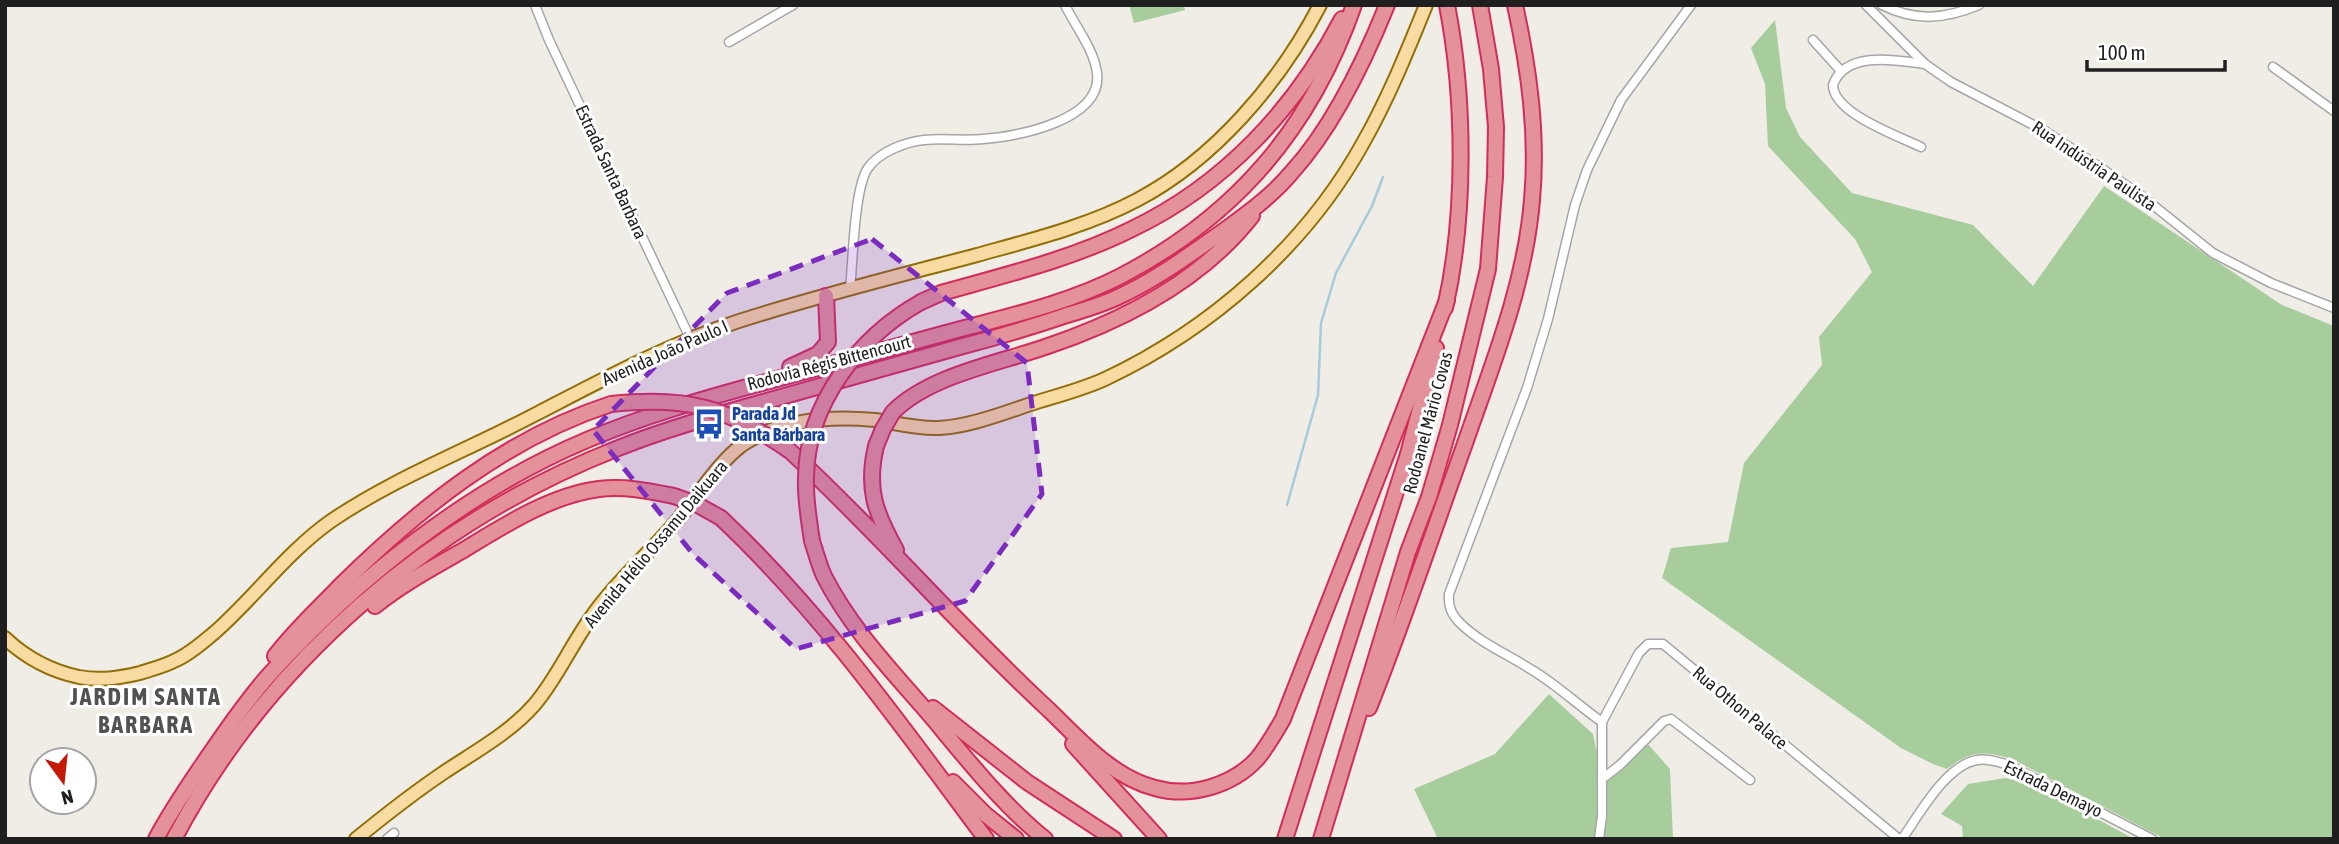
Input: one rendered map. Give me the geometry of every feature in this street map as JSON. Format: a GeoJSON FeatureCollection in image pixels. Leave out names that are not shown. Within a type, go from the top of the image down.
{"type":"FeatureCollection","features":[{"type":"Feature","properties":{"kind":"highway"},"geometry":{"type":"LineString","coordinates":[[1045,839],[983,777],[902,683],[837,600],[823,573],[812,541],[806,475],[812,436],[827,398],[843,370],[863,347],[898,316],[941,293],[1089,248],[1132,229],[1184,201],[1238,158],[1266,130],[1308,75],[1349,5]]}},
{"type":"Feature","properties":{"kind":"highway","name":"Rodovia Régis Bittencourt"},"geometry":{"type":"LineString","coordinates":[[156,839],[234,719],[268,677],[317,625],[382,567],[438,524],[536,465],[585,440],[642,419],[703,399],[1033,309],[1118,278],[1203,225],[1267,163],[1291,132],[1329,70],[1354,5]]}},
{"type":"Feature","properties":{"kind":"highway","name":"Rodovia Régis Bittencourt"},"geometry":{"type":"LineString","coordinates":[[174,839],[207,782],[253,718],[294,669],[360,606],[412,563],[471,522],[577,465],[618,447],[693,421],[1001,336],[1111,300],[1148,282],[1183,260],[1266,198],[1293,171],[1329,122],[1376,33],[1387,5]]}},
{"type":"Feature","properties":{"kind":"highway","name":"Rodoanel Mário Covas"},"geometry":{"type":"LineString","coordinates":[[1285,839],[1408,454],[1447,300],[1458,214],[1461,151],[1456,74],[1447,5]]}},
{"type":"Feature","properties":{"kind":"highway","name":"Rodoanel Mário Covas"},"geometry":{"type":"LineString","coordinates":[[1321,839],[1408,552],[1436,473],[1485,281],[1493,214],[1496,127],[1491,69],[1480,5]]}},
{"type":"Feature","properties":{"kind":"highway"},"geometry":{"type":"LineString","coordinates":[[1337,787],[1398,631],[1511,308],[1525,256],[1532,200],[1534,145],[1530,83],[1515,5]]}},
{"type":"Feature","properties":{"kind":"highway"},"geometry":{"type":"LineString","coordinates":[[905,567],[879,516],[872,491],[871,467],[876,446],[893,412],[924,389],[983,366],[1050,346],[1108,323],[1150,301],[1202,266],[1237,236],[1266,198]]}},
{"type":"Feature","properties":{"kind":"highway"},"geometry":{"type":"LineString","coordinates":[[703,399],[818,354],[828,342],[826,296]]}},
{"type":"Feature","properties":{"kind":"highway"},"geometry":{"type":"LineString","coordinates":[[1015,679],[1119,772],[1156,789],[1193,792],[1214,786],[1236,775],[1255,761],[1283,719],[1300,679],[1347,552],[1447,300]]}},
{"type":"Feature","properties":{"kind":"highway"},"geometry":{"type":"LineString","coordinates":[[234,719],[259,678],[306,621],[392,537],[437,500],[509,450],[576,415],[611,404],[651,400],[689,403],[721,412],[756,427],[790,451],[817,475],[1015,679],[1159,839]]}},
{"type":"Feature","properties":{"kind":"highway"},"geometry":{"type":"LineString","coordinates":[[294,669],[386,597],[499,529],[542,508],[570,496],[597,489],[622,487],[674,496],[721,518],[783,580],[894,716],[986,839]]}},
{"type":"Feature","properties":{"kind":"highway"},"geometry":{"type":"LineString","coordinates":[[902,683],[1027,782],[1114,839]]}},
{"type":"Feature","properties":{"kind":"highway"},"geometry":{"type":"LineString","coordinates":[[894,716],[962,792],[1016,839]]}},
{"type":"Feature","properties":{"kind":"main road","name":"Avenida João Paulo I"},"geometry":{"type":"LineString","coordinates":[[5,638],[31,657],[60,672],[100,680],[138,673],[176,660],[201,644],[224,624],[303,545],[340,515],[396,484],[690,338],[741,320],[1039,237],[1103,216],[1139,199],[1177,175],[1246,111],[1288,60],[1320,5]]}},
{"type":"Feature","properties":{"kind":"main road","name":"Avenida Hélio Ossamu Daikuara"},"geometry":{"type":"LineString","coordinates":[[356,839],[403,801],[503,733],[534,705],[550,685],[590,617],[678,519],[723,464],[742,446],[764,433],[811,420],[874,420],[920,428],[963,424],[1080,389],[1104,379],[1146,358],[1225,304],[1261,275],[1347,169],[1381,109],[1426,5]]}},
{"type":"Feature","properties":{"kind":"street","name":"Estrada Santa Barbara"},"geometry":{"type":"LineString","coordinates":[[535,5],[690,338]]}},
{"type":"Feature","properties":{"kind":"street"},"geometry":{"type":"LineString","coordinates":[[729,42],[793,5]]}},
{"type":"Feature","properties":{"kind":"street"},"geometry":{"type":"LineString","coordinates":[[850,289],[859,187],[867,169],[875,161],[901,146],[925,139],[982,139],[1032,130],[1063,119],[1086,104],[1097,84],[1095,62],[1065,5]]}},
{"type":"Feature","properties":{"kind":"street"},"geometry":{"type":"LineString","coordinates":[[1599,839],[1602,722],[1535,671],[1460,623],[1451,613],[1448,602],[1527,388],[1548,319],[1575,205],[1587,170],[1621,100],[1691,5]]}},
{"type":"Feature","properties":{"kind":"street","name":"Rua Indústria Paulista"},"geometry":{"type":"LineString","coordinates":[[1866,5],[1925,64],[1989,103],[2045,131],[2101,167],[2213,253],[2271,283],[2334,308]]}},
{"type":"Feature","properties":{"kind":"street"},"geometry":{"type":"LineString","coordinates":[[1882,5],[1906,15],[1930,18],[1958,14],[1979,5]]}},
{"type":"Feature","properties":{"kind":"street"},"geometry":{"type":"LineString","coordinates":[[1813,40],[1841,71]]}},
{"type":"Feature","properties":{"kind":"street"},"geometry":{"type":"LineString","coordinates":[[1921,147],[1866,121],[1836,98],[1833,85],[1841,71],[1864,61],[1925,64]]}},
{"type":"Feature","properties":{"kind":"street"},"geometry":{"type":"LineString","coordinates":[[2273,67],[2334,111]]}},
{"type":"Feature","properties":{"kind":"street","name":"Rua Othon Palace"},"geometry":{"type":"LineString","coordinates":[[1602,722],[1639,653],[1648,644],[1663,644],[1900,839]]}},
{"type":"Feature","properties":{"kind":"street"},"geometry":{"type":"LineString","coordinates":[[1602,779],[1664,721],[1671,719],[1750,780]]}},
{"type":"Feature","properties":{"kind":"street","name":"Estrada Demayo"},"geometry":{"type":"LineString","coordinates":[[1900,839],[1951,773],[1969,762],[1990,759],[2009,765],[2151,839]]}},
{"type":"Feature","properties":{"kind":"highlighted area"},"geometry":{"type":"Polygon","coordinates":[[[872,239],[1027,363],[1042,494],[965,601],[796,649],[693,554],[593,430],[727,293],[872,239]]]}},
{"type":"Feature","properties":{"kind":"green space"},"geometry":{"type":"Polygon","coordinates":[[[1129,5],[1184,5],[1185,10],[1134,23],[1129,5]]]}},
{"type":"Feature","properties":{"kind":"green space"},"geometry":{"type":"Polygon","coordinates":[[[1775,20],[1786,108],[1800,137],[1852,193],[1973,225],[2033,286],[2104,186],[2282,305],[2334,326],[2334,839],[2165,839],[2012,759],[1978,754],[1963,758],[1947,769],[1933,764],[1901,748],[1662,578],[1671,548],[1728,542],[1744,463],[1822,365],[1819,337],[1872,272],[1855,239],[1768,146],[1765,84],[1751,48],[1775,20]]]}},
{"type":"Feature","properties":{"kind":"green space"},"geometry":{"type":"Polygon","coordinates":[[[1549,694],[1593,734],[1601,773],[1619,770],[1647,743],[1670,769],[1673,839],[1438,839],[1414,789],[1495,754],[1549,694]]]}},
{"type":"Feature","properties":{"kind":"green space"},"geometry":{"type":"Polygon","coordinates":[[[2005,778],[2035,785],[2134,839],[1963,839],[1962,826],[1941,814],[1968,784],[2005,778]]]}},
{"type":"Feature","properties":{"kind":"waterway"},"geometry":{"type":"LineString","coordinates":[[1287,505],[1318,395],[1321,323],[1336,273],[1372,206],[1383,177]]}},
{"type":"Feature","properties":{"kind":"place","name":"Parada Jd Santa Bárbara"},"geometry":{"type":"Point","coordinates":[709,424]}},
{"type":"Feature","properties":{"kind":"district","name":"JARDIM SANTA BARBARA"},"geometry":{"type":"Point","coordinates":[146,711]}}]}
